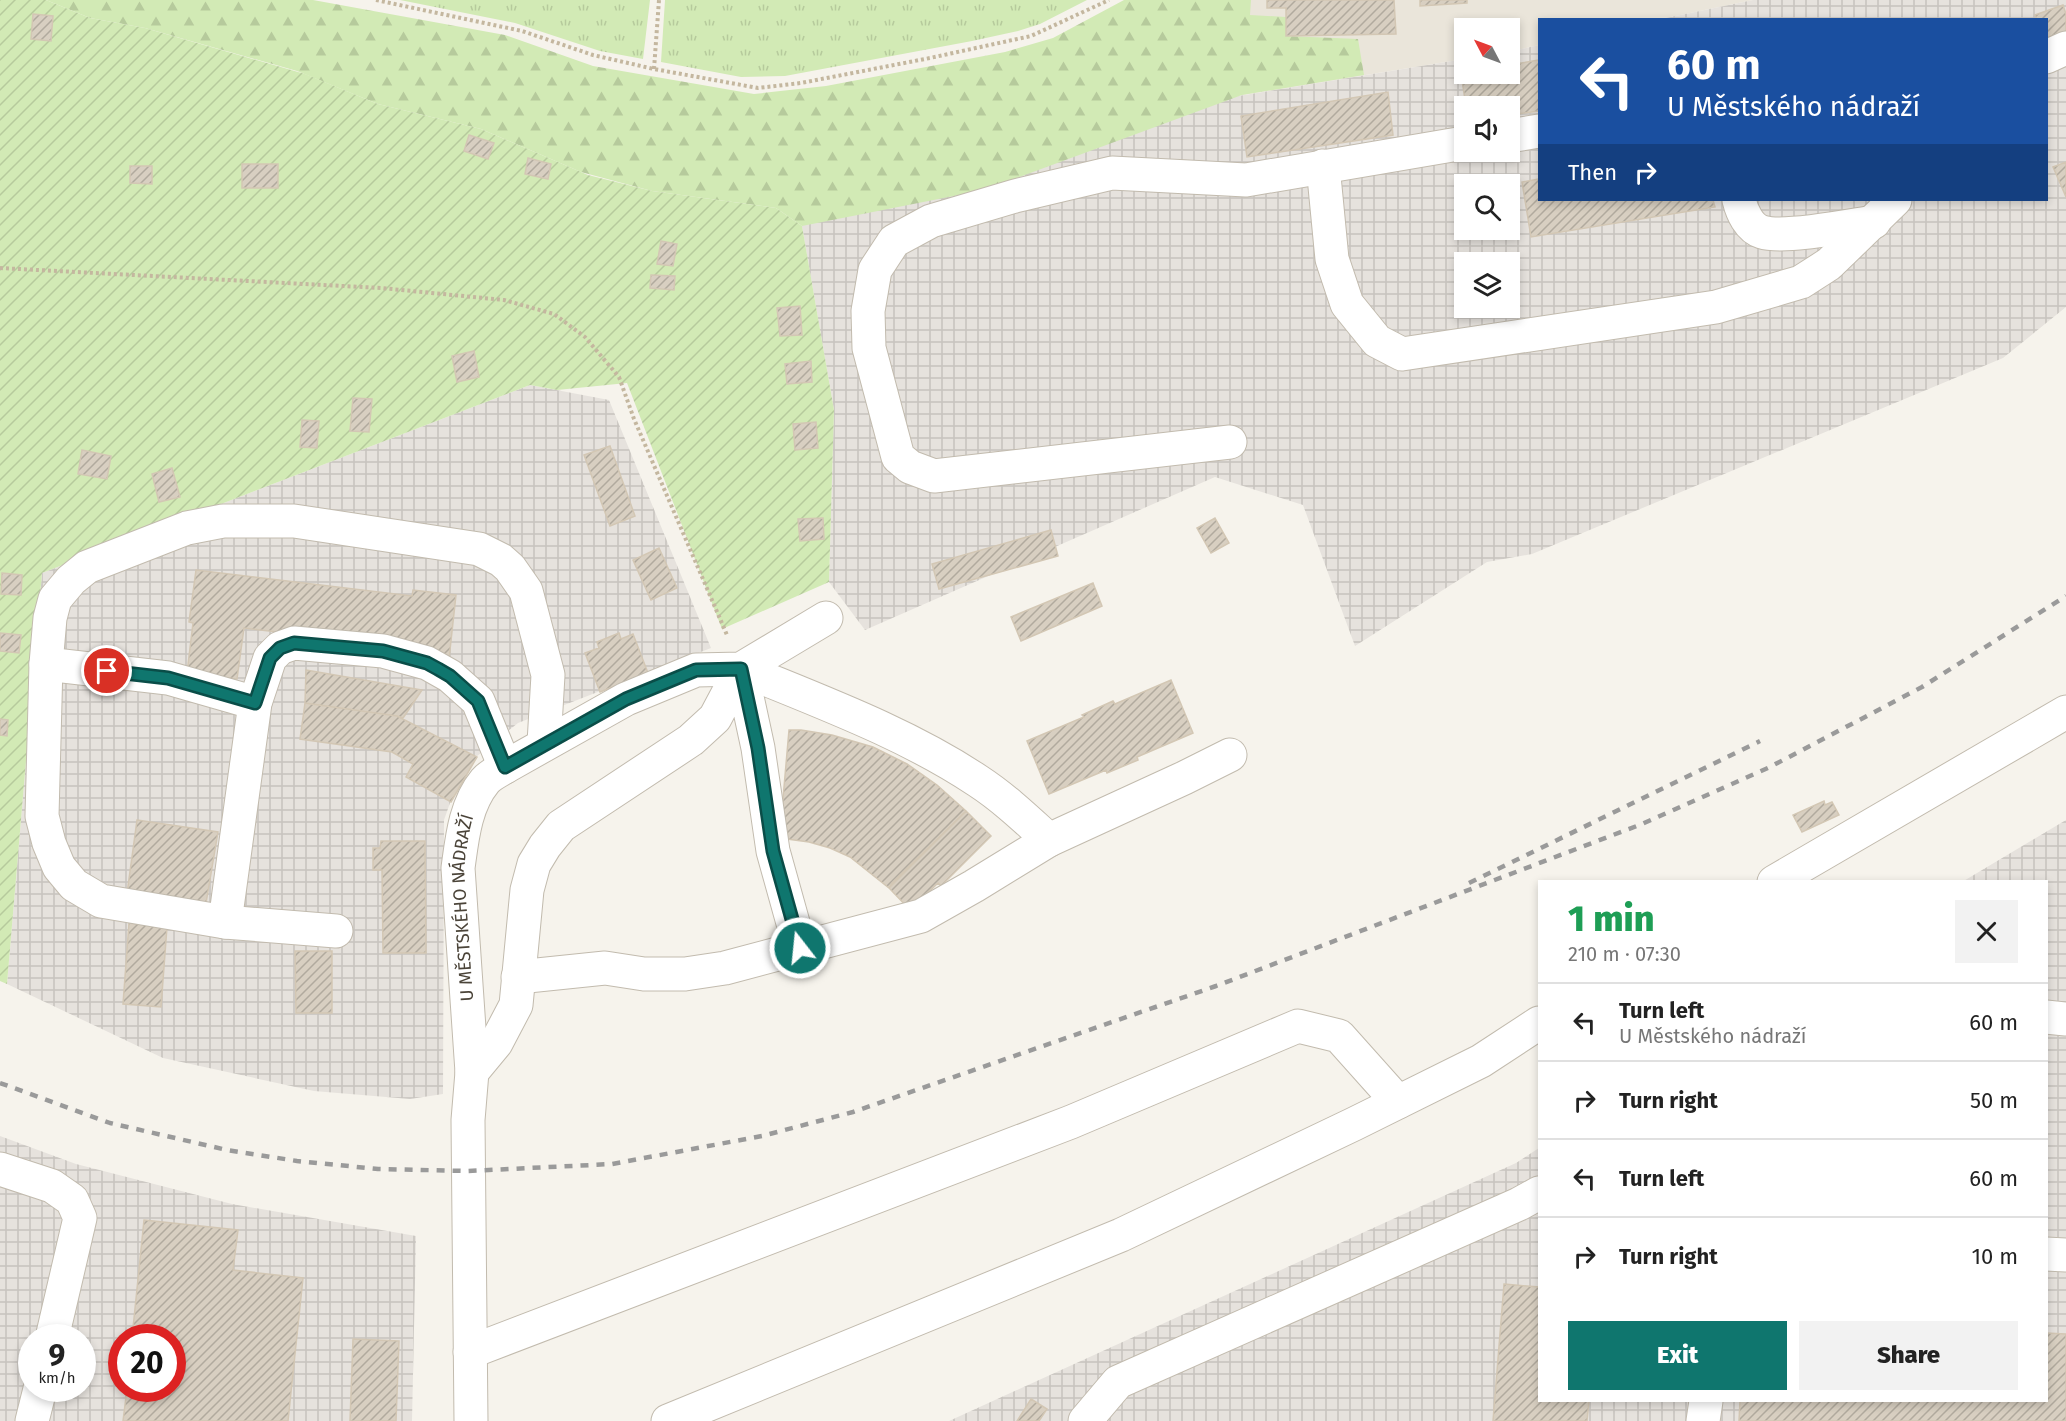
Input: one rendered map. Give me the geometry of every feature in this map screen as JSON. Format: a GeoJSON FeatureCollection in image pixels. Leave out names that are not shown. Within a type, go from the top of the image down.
{"type":"FeatureCollection","features":[{"type":"Feature","properties":{"kind":"street"},"geometry":{"type":"LineString","coordinates":[[2048,56],[2066,48]]}},
{"type":"Feature","properties":{"kind":"street"},"geometry":{"type":"LineString","coordinates":[[1520,134],[1538,131]]}},
{"type":"Feature","properties":{"kind":"street"},"geometry":{"type":"LineString","coordinates":[[1230,442],[934,476],[910,467],[898,457],[869,348],[868,311],[875,270],[894,241],[931,221],[1015,196],[1112,173],[1246,180],[1454,145]]}},
{"type":"Feature","properties":{"kind":"street"},"geometry":{"type":"LineString","coordinates":[[1323,166],[1332,259],[1347,304],[1377,341],[1402,354],[1716,307],[1801,282],[1829,264],[1885,211]]}},
{"type":"Feature","properties":{"kind":"street"},"geometry":{"type":"LineString","coordinates":[[1739,201],[1743,214],[1760,232],[1778,235],[1885,211]]}},
{"type":"Feature","properties":{"kind":"street"},"geometry":{"type":"LineString","coordinates":[[336,931],[225,922],[101,901],[74,885],[59,867],[49,843],[42,816],[46,664],[50,618],[55,599],[71,580],[87,567],[187,528],[223,521],[294,521],[479,549],[501,560],[510,568],[526,591],[548,675],[544,743]]}},
{"type":"Feature","properties":{"kind":"street","name":"U MĚSTSKÉHO NÁDRAŽÍ"},"geometry":{"type":"LineString","coordinates":[[471,1421],[468,1120],[472,1072],[458,868],[471,804],[486,780],[505,767],[544,743],[626,699],[696,670],[741,669],[826,618]]}},
{"type":"Feature","properties":{"kind":"street"},"geometry":{"type":"LineString","coordinates":[[225,922],[255,703],[270,658],[280,648],[294,643],[383,651],[427,663],[450,676],[478,701],[505,767]]}},
{"type":"Feature","properties":{"kind":"street"},"geometry":{"type":"LineString","coordinates":[[46,664],[168,678],[255,703]]}},
{"type":"Feature","properties":{"kind":"street"},"geometry":{"type":"LineString","coordinates":[[741,669],[930,752],[979,781],[1016,809],[1049,840]]}},
{"type":"Feature","properties":{"kind":"street"},"geometry":{"type":"LineString","coordinates":[[741,669],[758,748],[773,851],[800,948]]}},
{"type":"Feature","properties":{"kind":"street"},"geometry":{"type":"LineString","coordinates":[[472,1072],[496,1043],[516,1005],[527,890],[534,864],[545,846],[561,826],[691,740],[715,718],[741,669]]}},
{"type":"Feature","properties":{"kind":"street"},"geometry":{"type":"LineString","coordinates":[[1777,880],[2066,712]]}},
{"type":"Feature","properties":{"kind":"street"},"geometry":{"type":"LineString","coordinates":[[518,977],[605,968],[644,974],[686,974],[725,968],[921,915],[1049,840],[1230,755]]}},
{"type":"Feature","properties":{"kind":"street"},"geometry":{"type":"LineString","coordinates":[[2048,1017],[2066,1019]]}},
{"type":"Feature","properties":{"kind":"street"},"geometry":{"type":"LineString","coordinates":[[668,1421],[1120,1235],[1481,1061],[1538,1024]]}},
{"type":"Feature","properties":{"kind":"street"},"geometry":{"type":"LineString","coordinates":[[470,1352],[1071,1122],[1298,1026],[1340,1036],[1398,1102]]}},
{"type":"Feature","properties":{"kind":"street"},"geometry":{"type":"LineString","coordinates":[[0,1169],[51,1186],[72,1200],[80,1218],[55,1324]]}},
{"type":"Feature","properties":{"kind":"street"},"geometry":{"type":"LineString","coordinates":[[1085,1421],[1118,1382],[1538,1194]]}},
{"type":"Feature","properties":{"kind":"street"},"geometry":{"type":"LineString","coordinates":[[2048,1254],[2066,1255]]}},
{"type":"Feature","properties":{"kind":"street"},"geometry":{"type":"LineString","coordinates":[[32,1421],[37,1402]]}},
{"type":"Feature","properties":{"kind":"street"},"geometry":{"type":"LineString","coordinates":[[1703,1421],[1706,1402]]}},
{"type":"Feature","properties":{"kind":"path"},"geometry":{"type":"LineString","coordinates":[[376,0],[522,31],[593,55],[758,88],[801,83],[1031,36],[1108,0]]}},
{"type":"Feature","properties":{"kind":"path"},"geometry":{"type":"LineString","coordinates":[[654,69],[659,0]]}},
{"type":"Feature","properties":{"kind":"path"},"geometry":{"type":"LineString","coordinates":[[0,268],[381,288],[504,300],[554,314],[585,336],[619,377],[634,419],[741,669]]}},
{"type":"Feature","properties":{"kind":"shaded area"},"geometry":{"type":"Polygon","coordinates":[[[1231,0],[1753,0],[1666,18],[1538,18],[1538,45],[1520,49],[1520,18],[1454,18],[1454,61],[1242,95],[1231,0]]]}},
{"type":"Feature","properties":{"kind":"shaded area"},"geometry":{"type":"Polygon","coordinates":[[[1753,0],[2066,0],[2066,307],[2003,358],[1532,554],[1487,562],[1355,646],[1303,505],[1215,477],[865,630],[829,582],[834,410],[792,169],[1454,61],[1454,84],[1520,84],[1520,49],[1538,45],[1538,201],[2048,201],[2048,18],[1666,18],[1753,0]]]}},
{"type":"Feature","properties":{"kind":"shaded area"},"geometry":{"type":"Polygon","coordinates":[[[530,385],[609,400],[711,648],[518,723],[476,757],[450,803],[444,820],[443,1094],[410,1099],[314,1091],[163,1058],[7,984],[42,573],[530,385]]]}},
{"type":"Feature","properties":{"kind":"shaded area"},"geometry":{"type":"Polygon","coordinates":[[[2066,820],[2066,1421],[949,1421],[1516,1163],[1538,1149],[1538,1402],[2048,1402],[2048,880],[1965,880],[2066,820]]]}},
{"type":"Feature","properties":{"kind":"shaded area"},"geometry":{"type":"Polygon","coordinates":[[[0,1136],[76,1164],[232,1204],[416,1236],[412,1421],[0,1421],[0,1136]]]}},
{"type":"Feature","properties":{"kind":"green space"},"geometry":{"type":"Polygon","coordinates":[[[0,0],[46,0],[90,18],[145,28],[305,74],[378,104],[481,129],[588,175],[652,191],[776,208],[802,226],[834,410],[829,582],[722,629],[627,383],[557,390],[530,385],[42,573],[7,984],[0,981],[0,0]]]}},
{"type":"Feature","properties":{"kind":"green space"},"geometry":{"type":"Polygon","coordinates":[[[46,0],[313,0],[505,35],[593,66],[754,94],[826,86],[1005,52],[1053,38],[1124,0],[1251,0],[1250,15],[1286,17],[1286,36],[1358,39],[1364,75],[1242,95],[984,190],[802,226],[776,208],[652,191],[581,172],[481,129],[378,104],[297,71],[145,28],[90,18],[46,0]]]}},
{"type":"Feature","properties":{"kind":"green space"},"geometry":{"type":"Polygon","coordinates":[[[400,0],[650,0],[643,59],[600,51],[515,23],[400,0]]]}},
{"type":"Feature","properties":{"kind":"green space"},"geometry":{"type":"Polygon","coordinates":[[[665,0],[1087,0],[1040,24],[1018,31],[785,76],[741,77],[661,62],[665,0]]]}},
{"type":"Feature","properties":{"kind":"building"},"geometry":{"type":"Polygon","coordinates":[[[1267,0],[1394,0],[1396,34],[1286,36],[1286,8],[1267,8],[1267,0]]]}},
{"type":"Feature","properties":{"kind":"building"},"geometry":{"type":"Polygon","coordinates":[[[1420,0],[1467,0],[1467,3],[1420,6],[1420,0]]]}},
{"type":"Feature","properties":{"kind":"building"},"geometry":{"type":"Polygon","coordinates":[[[2063,5],[2066,14],[2066,31],[2048,37],[2048,18],[2036,18],[2035,15],[2063,5]]]}},
{"type":"Feature","properties":{"kind":"building"},"geometry":{"type":"Polygon","coordinates":[[[33,14],[53,16],[51,41],[31,39],[33,14]]]}},
{"type":"Feature","properties":{"kind":"building"},"geometry":{"type":"Polygon","coordinates":[[[1538,60],[1538,111],[1520,114],[1520,96],[1464,96],[1463,84],[1520,84],[1520,63],[1538,60]]]}},
{"type":"Feature","properties":{"kind":"building"},"geometry":{"type":"Polygon","coordinates":[[[1388,92],[1393,135],[1247,157],[1241,116],[1388,92]]]}},
{"type":"Feature","properties":{"kind":"building"},"geometry":{"type":"Polygon","coordinates":[[[469,135],[494,143],[488,159],[464,151],[469,135]]]}},
{"type":"Feature","properties":{"kind":"building"},"geometry":{"type":"Polygon","coordinates":[[[528,158],[551,164],[548,179],[525,174],[528,158]]]}},
{"type":"Feature","properties":{"kind":"building"},"geometry":{"type":"Polygon","coordinates":[[[2066,162],[2066,197],[2053,167],[2066,162]]]}},
{"type":"Feature","properties":{"kind":"building"},"geometry":{"type":"Polygon","coordinates":[[[242,164],[278,164],[278,188],[242,188],[242,164]]]}},
{"type":"Feature","properties":{"kind":"building"},"geometry":{"type":"Polygon","coordinates":[[[130,166],[152,166],[152,184],[130,183],[130,166]]]}},
{"type":"Feature","properties":{"kind":"building"},"geometry":{"type":"Polygon","coordinates":[[[1538,179],[1538,201],[1713,201],[1715,207],[1531,237],[1522,182],[1538,179]]]}},
{"type":"Feature","properties":{"kind":"building"},"geometry":{"type":"Polygon","coordinates":[[[661,241],[677,244],[673,266],[657,264],[661,241]]]}},
{"type":"Feature","properties":{"kind":"building"},"geometry":{"type":"Polygon","coordinates":[[[651,275],[675,276],[674,290],[650,288],[651,275]]]}},
{"type":"Feature","properties":{"kind":"building"},"geometry":{"type":"Polygon","coordinates":[[[800,306],[802,335],[780,336],[777,308],[800,306]]]}},
{"type":"Feature","properties":{"kind":"building"},"geometry":{"type":"Polygon","coordinates":[[[474,351],[479,377],[457,382],[452,356],[474,351]]]}},
{"type":"Feature","properties":{"kind":"building"},"geometry":{"type":"Polygon","coordinates":[[[811,361],[812,382],[787,384],[785,364],[811,361]]]}},
{"type":"Feature","properties":{"kind":"building"},"geometry":{"type":"Polygon","coordinates":[[[353,398],[372,399],[369,432],[350,431],[353,398]]]}},
{"type":"Feature","properties":{"kind":"building"},"geometry":{"type":"Polygon","coordinates":[[[302,420],[319,421],[317,448],[300,447],[302,420]]]}},
{"type":"Feature","properties":{"kind":"building"},"geometry":{"type":"Polygon","coordinates":[[[816,422],[818,448],[795,450],[793,424],[816,422]]]}},
{"type":"Feature","properties":{"kind":"building"},"geometry":{"type":"Polygon","coordinates":[[[610,446],[635,516],[610,526],[584,455],[610,446]]]}},
{"type":"Feature","properties":{"kind":"building"},"geometry":{"type":"Polygon","coordinates":[[[82,450],[111,456],[107,479],[78,474],[82,450]]]}},
{"type":"Feature","properties":{"kind":"building"},"geometry":{"type":"Polygon","coordinates":[[[172,468],[180,497],[159,502],[152,474],[172,468]]]}},
{"type":"Feature","properties":{"kind":"building"},"geometry":{"type":"Polygon","coordinates":[[[823,518],[824,539],[800,541],[798,519],[823,518]]]}},
{"type":"Feature","properties":{"kind":"building"},"geometry":{"type":"Polygon","coordinates":[[[1215,518],[1229,543],[1211,553],[1197,528],[1215,518]]]}},
{"type":"Feature","properties":{"kind":"building"},"geometry":{"type":"Polygon","coordinates":[[[1051,530],[1058,556],[939,589],[932,564],[1051,530]]]}},
{"type":"Feature","properties":{"kind":"building"},"geometry":{"type":"Polygon","coordinates":[[[659,548],[677,588],[651,600],[633,560],[659,548]]]}},
{"type":"Feature","properties":{"kind":"building"},"geometry":{"type":"Polygon","coordinates":[[[196,570],[412,596],[413,590],[456,595],[449,659],[406,647],[244,628],[237,679],[187,673],[193,623],[189,622],[196,570]]]}},
{"type":"Feature","properties":{"kind":"building"},"geometry":{"type":"Polygon","coordinates":[[[2,573],[22,575],[21,595],[1,594],[2,573]]]}},
{"type":"Feature","properties":{"kind":"building"},"geometry":{"type":"Polygon","coordinates":[[[1093,583],[1102,606],[1021,641],[1011,617],[1093,583]]]}},
{"type":"Feature","properties":{"kind":"building"},"geometry":{"type":"Polygon","coordinates":[[[0,633],[21,635],[19,653],[0,651],[0,633]]]}},
{"type":"Feature","properties":{"kind":"building"},"geometry":{"type":"Polygon","coordinates":[[[619,633],[621,639],[633,634],[648,673],[600,692],[585,653],[599,648],[597,642],[619,633]]]}},
{"type":"Feature","properties":{"kind":"building"},"geometry":{"type":"Polygon","coordinates":[[[306,670],[422,690],[403,718],[305,703],[306,670]]]}},
{"type":"Feature","properties":{"kind":"building"},"geometry":{"type":"Polygon","coordinates":[[[1171,680],[1193,733],[1137,757],[1138,760],[1107,773],[1106,770],[1049,794],[1027,741],[1084,717],[1082,715],[1113,701],[1115,704],[1171,680]]]}},
{"type":"Feature","properties":{"kind":"building"},"geometry":{"type":"Polygon","coordinates":[[[305,703],[397,716],[477,757],[451,802],[406,777],[413,764],[392,752],[300,739],[305,703]]]}},
{"type":"Feature","properties":{"kind":"building"},"geometry":{"type":"Polygon","coordinates":[[[0,719],[8,720],[7,736],[0,735],[0,719]]]}},
{"type":"Feature","properties":{"kind":"building"},"geometry":{"type":"Polygon","coordinates":[[[789,730],[832,735],[873,747],[907,764],[937,785],[966,811],[889,888],[850,857],[809,842],[787,839],[780,833],[789,730]]]}},
{"type":"Feature","properties":{"kind":"building"},"geometry":{"type":"Polygon","coordinates":[[[1824,801],[1825,805],[1832,802],[1839,815],[1802,832],[1793,815],[1824,801]]]}},
{"type":"Feature","properties":{"kind":"building"},"geometry":{"type":"Polygon","coordinates":[[[966,811],[991,836],[941,886],[938,883],[910,910],[889,888],[966,811]]]}},
{"type":"Feature","properties":{"kind":"building"},"geometry":{"type":"Polygon","coordinates":[[[137,820],[218,832],[204,915],[126,901],[137,820]]]}},
{"type":"Feature","properties":{"kind":"building"},"geometry":{"type":"Polygon","coordinates":[[[381,841],[425,841],[426,953],[383,953],[382,870],[373,870],[373,848],[380,848],[381,841]]]}},
{"type":"Feature","properties":{"kind":"building"},"geometry":{"type":"Polygon","coordinates":[[[129,923],[167,927],[161,1007],[123,1004],[129,923]]]}},
{"type":"Feature","properties":{"kind":"building"},"geometry":{"type":"Polygon","coordinates":[[[295,951],[332,951],[332,1013],[296,1013],[295,951]]]}},
{"type":"Feature","properties":{"kind":"building"},"geometry":{"type":"Polygon","coordinates":[[[144,1220],[238,1230],[233,1270],[303,1278],[288,1421],[123,1421],[125,1402],[186,1402],[186,1324],[133,1324],[144,1220]]]}},
{"type":"Feature","properties":{"kind":"building"},"geometry":{"type":"Polygon","coordinates":[[[1504,1284],[1538,1287],[1538,1402],[1589,1402],[1587,1421],[1493,1421],[1504,1284]]]}},
{"type":"Feature","properties":{"kind":"building"},"geometry":{"type":"Polygon","coordinates":[[[2048,1333],[2066,1334],[2066,1421],[1739,1421],[1740,1402],[2048,1402],[2048,1333]]]}},
{"type":"Feature","properties":{"kind":"building"},"geometry":{"type":"Polygon","coordinates":[[[353,1339],[399,1341],[396,1421],[350,1421],[353,1339]]]}},
{"type":"Feature","properties":{"kind":"building"},"geometry":{"type":"Polygon","coordinates":[[[1031,1399],[1047,1409],[1039,1421],[1017,1421],[1031,1399]]]}},
{"type":"Feature","properties":{"kind":"railway"},"geometry":{"type":"LineString","coordinates":[[0,1083],[110,1123],[227,1150],[297,1161],[378,1169],[468,1171],[612,1164],[762,1136],[853,1112],[1216,986],[1642,824],[1768,768],[1922,687],[2066,596]]}},
{"type":"Feature","properties":{"kind":"railway"},"geometry":{"type":"LineString","coordinates":[[1469,883],[1760,741]]}},
{"type":"Feature","properties":{"kind":"route"},"geometry":{"type":"LineString","coordinates":[[107,671],[168,678],[255,703],[270,658],[280,648],[294,643],[383,651],[427,663],[450,676],[478,701],[505,767],[544,743],[626,699],[696,670],[741,669],[758,748],[773,851],[800,948]]}}]}
